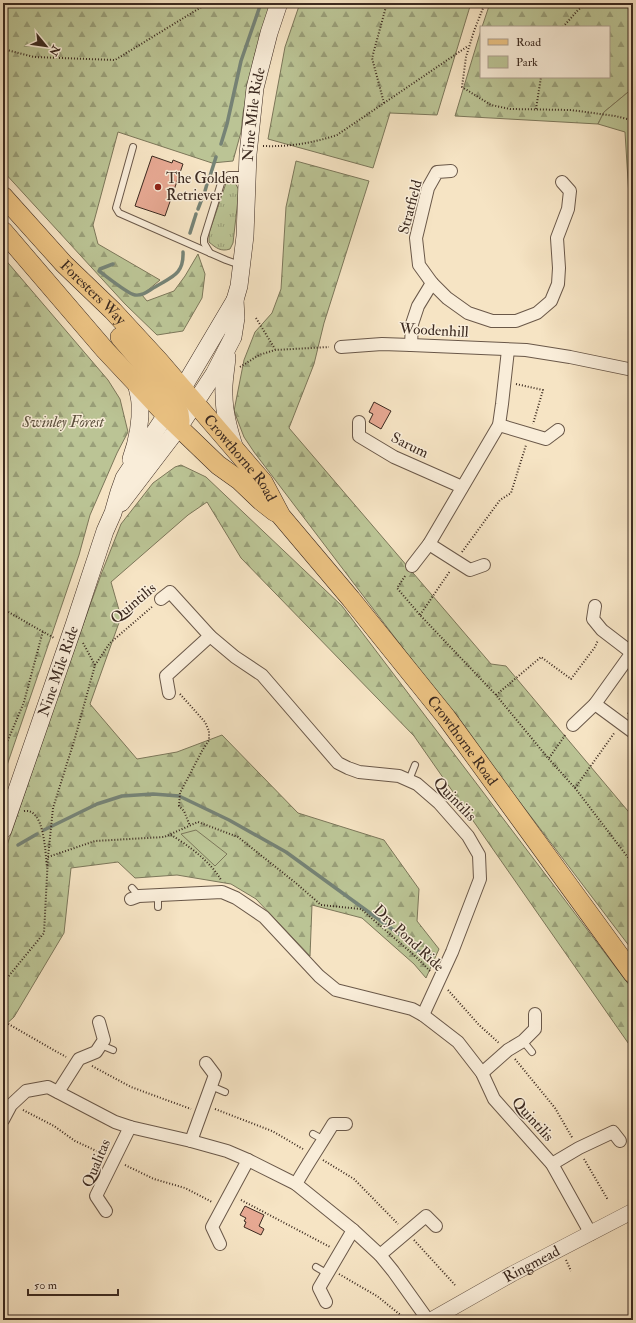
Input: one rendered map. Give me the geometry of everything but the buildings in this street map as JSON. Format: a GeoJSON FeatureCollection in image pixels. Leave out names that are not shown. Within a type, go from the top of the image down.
{"type":"FeatureCollection","features":[{"type":"Feature","properties":{"kind":"main road","name":"Nine Mile Ride"},"geometry":{"type":"LineString","coordinates":[[3,830],[124,478],[181,408],[207,385],[233,337],[236,318],[235,300],[242,266],[245,236],[250,126],[255,88],[269,33],[279,3]]}},
{"type":"Feature","properties":{"kind":"main road","name":"Foresters Way"},"geometry":{"type":"LineString","coordinates":[[3,196],[64,264],[112,312],[181,408]]}},
{"type":"Feature","properties":{"kind":"main road","name":"Foresters Way"},"geometry":{"type":"LineString","coordinates":[[3,231],[105,350],[136,382],[181,408]]}},
{"type":"Feature","properties":{"kind":"main road","name":"Nine Mile Ride"},"geometry":{"type":"LineString","coordinates":[[113,513],[181,408],[235,300]]}},
{"type":"Feature","properties":{"kind":"main road"},"geometry":{"type":"LineString","coordinates":[[227,349],[224,396],[226,420],[235,449]]}},
{"type":"Feature","properties":{"kind":"main road"},"geometry":{"type":"LineString","coordinates":[[124,478],[133,454],[139,420],[140,402],[136,382]]}},
{"type":"Feature","properties":{"kind":"main road","name":"Crowthorne Road"},"geometry":{"type":"LineString","coordinates":[[181,408],[235,449],[263,482],[281,516]]}},
{"type":"Feature","properties":{"kind":"main road","name":"Crowthorne Road"},"geometry":{"type":"LineString","coordinates":[[181,408],[218,465],[239,480],[261,501],[281,516],[352,599],[446,717],[633,974]]}},
{"type":"Feature","properties":{"kind":"street","name":"Stratfield"},"geometry":{"type":"LineString","coordinates":[[450,170],[437,172],[428,188],[416,238],[419,265],[432,283],[447,298],[468,313],[492,321],[516,321],[538,313],[550,301],[558,284],[559,268],[557,238],[568,209],[570,191],[562,182]]}},
{"type":"Feature","properties":{"kind":"street"},"geometry":{"type":"LineString","coordinates":[[411,345],[412,324],[416,312],[426,291],[432,283]]}},
{"type":"Feature","properties":{"kind":"street","name":"Woodenhill"},"geometry":{"type":"LineString","coordinates":[[341,347],[382,344],[526,350],[570,357],[633,370]]}},
{"type":"Feature","properties":{"kind":"street"},"geometry":{"type":"LineString","coordinates":[[412,566],[429,544],[499,425],[508,350]]}},
{"type":"Feature","properties":{"kind":"street","name":"Sarum"},"geometry":{"type":"LineString","coordinates":[[359,422],[359,436],[394,457],[462,487]]}},
{"type":"Feature","properties":{"kind":"street"},"geometry":{"type":"LineString","coordinates":[[499,425],[546,439],[558,430]]}},
{"type":"Feature","properties":{"kind":"street"},"geometry":{"type":"LineString","coordinates":[[429,544],[470,570],[484,565]]}},
{"type":"Feature","properties":{"kind":"street","name":"Quintilis"},"geometry":{"type":"LineString","coordinates":[[161,600],[170,592],[210,636],[235,657],[262,675],[338,763],[359,772],[399,776],[417,784],[439,803],[468,836],[480,855],[480,878],[452,952],[423,1015]]}},
{"type":"Feature","properties":{"kind":"street"},"geometry":{"type":"LineString","coordinates":[[573,726],[595,704],[632,652],[602,630],[593,619],[595,606]]}},
{"type":"Feature","properties":{"kind":"street"},"geometry":{"type":"LineString","coordinates":[[169,693],[166,676],[210,636]]}},
{"type":"Feature","properties":{"kind":"street"},"geometry":{"type":"LineString","coordinates":[[595,704],[633,732]]}},
{"type":"Feature","properties":{"kind":"street","name":"Quintilis"},"geometry":{"type":"LineString","coordinates":[[134,895],[158,901],[222,892],[236,898],[264,917],[318,976],[336,990],[412,1010],[423,1015],[458,1042],[482,1073],[494,1099],[552,1164],[569,1192],[591,1234]]}},
{"type":"Feature","properties":{"kind":"street"},"geometry":{"type":"LineString","coordinates":[[482,1073],[508,1050],[523,1041],[535,1029],[535,1014]]}},
{"type":"Feature","properties":{"kind":"street"},"geometry":{"type":"LineString","coordinates":[[58,1092],[78,1061],[96,1052],[104,1040],[100,1022]]}},
{"type":"Feature","properties":{"kind":"street"},"geometry":{"type":"LineString","coordinates":[[191,1141],[215,1075],[206,1063]]}},
{"type":"Feature","properties":{"kind":"street","name":"Qualitas"},"geometry":{"type":"LineString","coordinates":[[3,1120],[11,1105],[26,1091],[48,1087],[115,1122],[227,1151],[248,1160],[296,1184],[354,1230],[394,1271],[429,1320]]}},
{"type":"Feature","properties":{"kind":"street"},"geometry":{"type":"LineString","coordinates":[[296,1184],[313,1155],[318,1137],[333,1124],[346,1124]]}},
{"type":"Feature","properties":{"kind":"street","name":"Qualitas"},"geometry":{"type":"LineString","coordinates":[[106,1211],[96,1196],[99,1178],[130,1127]]}},
{"type":"Feature","properties":{"kind":"street","name":"Quintilis"},"geometry":{"type":"LineString","coordinates":[[552,1164],[579,1148],[613,1132],[620,1141]]}},
{"type":"Feature","properties":{"kind":"street"},"geometry":{"type":"LineString","coordinates":[[220,1244],[212,1227],[214,1213],[230,1194],[248,1160]]}},
{"type":"Feature","properties":{"kind":"street","name":"Ringmead"},"geometry":{"type":"LineString","coordinates":[[429,1320],[512,1274],[633,1211]]}},
{"type":"Feature","properties":{"kind":"street"},"geometry":{"type":"LineString","coordinates":[[380,1255],[426,1216],[436,1226]]}},
{"type":"Feature","properties":{"kind":"street"},"geometry":{"type":"LineString","coordinates":[[326,1302],[319,1288],[354,1230]]}},
{"type":"Feature","properties":{"kind":"lane"},"geometry":{"type":"LineString","coordinates":[[133,147],[116,208],[119,213],[242,266]]}},
{"type":"Feature","properties":{"kind":"lane"},"geometry":{"type":"LineString","coordinates":[[191,244],[196,243],[203,237],[222,180],[228,175],[247,175]]}},
{"type":"Feature","properties":{"kind":"lane"},"geometry":{"type":"LineString","coordinates":[[205,232],[204,243],[212,254]]}},
{"type":"Feature","properties":{"kind":"lane"},"geometry":{"type":"LineString","coordinates":[[409,780],[415,765]]}},
{"type":"Feature","properties":{"kind":"lane"},"geometry":{"type":"LineString","coordinates":[[523,1041],[532,1052]]}},
{"type":"Feature","properties":{"kind":"lane"},"geometry":{"type":"LineString","coordinates":[[101,1044],[113,1050]]}},
{"type":"Feature","properties":{"kind":"lane"},"geometry":{"type":"LineString","coordinates":[[211,1086],[225,1092]]}},
{"type":"Feature","properties":{"kind":"lane"},"geometry":{"type":"LineString","coordinates":[[316,1268],[329,1271]]}},
{"type":"Feature","properties":{"kind":"path"},"geometry":{"type":"LineString","coordinates":[[3,49],[34,57],[115,60],[208,3]]}},
{"type":"Feature","properties":{"kind":"path"},"geometry":{"type":"LineString","coordinates":[[384,103],[372,58],[387,3]]}},
{"type":"Feature","properties":{"kind":"path"},"geometry":{"type":"LineString","coordinates":[[485,3],[469,45],[462,87],[491,105],[510,109],[571,110],[615,116],[631,120],[633,123]]}},
{"type":"Feature","properties":{"kind":"path"},"geometry":{"type":"LineString","coordinates":[[564,26],[578,10],[587,3]]}},
{"type":"Feature","properties":{"kind":"path"},"geometry":{"type":"LineString","coordinates":[[262,146],[282,147],[327,138],[337,134],[469,45]]}},
{"type":"Feature","properties":{"kind":"path"},"geometry":{"type":"LineString","coordinates":[[536,110],[541,78]]}},
{"type":"Feature","properties":{"kind":"path"},"geometry":{"type":"LineString","coordinates":[[256,318],[275,350]]}},
{"type":"Feature","properties":{"kind":"path"},"geometry":{"type":"LineString","coordinates":[[236,367],[240,367],[259,355],[275,350],[341,347]]}},
{"type":"Feature","properties":{"kind":"path"},"geometry":{"type":"LineString","coordinates":[[420,615],[500,500],[511,493],[543,390],[505,382]]}},
{"type":"Feature","properties":{"kind":"path"},"geometry":{"type":"LineString","coordinates":[[412,566],[397,588],[420,615],[496,695],[575,788],[633,864]]}},
{"type":"Feature","properties":{"kind":"path","name":"Quintilis"},"geometry":{"type":"LineString","coordinates":[[48,874],[48,857],[53,808],[75,738],[95,665],[110,643],[161,600]]}},
{"type":"Feature","properties":{"kind":"path"},"geometry":{"type":"LineString","coordinates":[[3,609],[43,632],[24,702],[3,752]]}},
{"type":"Feature","properties":{"kind":"path"},"geometry":{"type":"LineString","coordinates":[[496,695],[541,657],[571,679],[595,647],[602,630]]}},
{"type":"Feature","properties":{"kind":"path"},"geometry":{"type":"LineString","coordinates":[[82,640],[95,665]]}},
{"type":"Feature","properties":{"kind":"path"},"geometry":{"type":"LineString","coordinates":[[169,693],[180,694],[205,722],[209,731],[209,740],[180,793],[179,806],[184,811],[190,826]]}},
{"type":"Feature","properties":{"kind":"path"},"geometry":{"type":"LineString","coordinates":[[575,788],[621,724]]}},
{"type":"Feature","properties":{"kind":"path"},"geometry":{"type":"LineString","coordinates":[[548,758],[573,726]]}},
{"type":"Feature","properties":{"kind":"path"},"geometry":{"type":"LineString","coordinates":[[3,983],[44,933],[48,874],[42,827],[34,813],[28,810],[22,811]]}},
{"type":"Feature","properties":{"kind":"path","name":"Dry Pond Ride"},"geometry":{"type":"LineString","coordinates":[[48,857],[95,841],[164,838],[198,822],[238,837],[321,905],[361,909],[415,956],[479,1025],[508,1050],[555,1108],[608,1200]]}},
{"type":"Feature","properties":{"kind":"path"},"geometry":{"type":"LineString","coordinates":[[171,835],[186,844],[214,870],[221,880],[222,892]]}},
{"type":"Feature","properties":{"kind":"path"},"geometry":{"type":"LineString","coordinates":[[3,1021],[131,1087],[194,1110],[204,1105],[272,1131],[354,1179],[455,1285]]}},
{"type":"Feature","properties":{"kind":"path"},"geometry":{"type":"LineString","coordinates":[[230,1194],[340,1252]]}},
{"type":"Feature","properties":{"kind":"path"},"geometry":{"type":"LineString","coordinates":[[564,1256],[572,1270]]}},
{"type":"Feature","properties":{"kind":"path"},"geometry":{"type":"LineString","coordinates":[[329,1271],[377,1296],[403,1317]]}},
{"type":"Feature","properties":{"kind":"green space"},"geometry":{"type":"Polygon","coordinates":[[[3,3],[40,3],[95,7],[123,3],[272,3],[255,54],[243,113],[241,132],[233,161],[212,163],[118,132],[93,225],[98,244],[160,280],[142,295],[147,301],[174,291],[198,254],[205,274],[202,298],[183,331],[157,335],[125,304],[3,171],[3,3]]]}},
{"type":"Feature","properties":{"kind":"green space"},"geometry":{"type":"Polygon","coordinates":[[[300,3],[471,3],[437,115],[390,113],[373,168],[268,139],[285,47],[300,3]]]}},
{"type":"Feature","properties":{"kind":"green space"},"geometry":{"type":"Polygon","coordinates":[[[490,3],[633,3],[633,88],[604,112],[598,124],[455,116],[480,33],[480,78],[610,78],[610,26],[482,26],[490,3]]]}},
{"type":"Feature","properties":{"kind":"green space"},"geometry":{"type":"Polygon","coordinates":[[[633,88],[633,261],[625,132],[598,124],[604,112],[633,88]]]}},
{"type":"Feature","properties":{"kind":"green space"},"geometry":{"type":"Polygon","coordinates":[[[296,161],[369,181],[324,323],[314,364],[289,428],[491,664],[506,666],[633,817],[633,951],[244,437],[234,411],[244,360],[255,332],[272,313],[281,289],[286,207],[296,161]]]}},
{"type":"Feature","properties":{"kind":"green space"},"geometry":{"type":"Polygon","coordinates":[[[231,180],[234,181],[239,190],[233,243],[230,249],[221,250],[209,242],[209,233],[226,183],[231,180]]]}},
{"type":"Feature","properties":{"kind":"green space","name":"Swinley Forest"},"geometry":{"type":"Polygon","coordinates":[[[3,257],[108,380],[120,399],[128,432],[117,453],[90,515],[79,555],[3,777],[3,257]]]}},
{"type":"Feature","properties":{"kind":"green space"},"geometry":{"type":"Polygon","coordinates":[[[181,465],[206,477],[342,606],[633,990],[633,1050],[414,736],[241,558],[207,502],[188,515],[111,582],[121,617],[90,704],[137,759],[177,752],[222,735],[298,813],[384,840],[419,889],[417,921],[439,949],[426,978],[414,964],[362,918],[312,905],[310,956],[256,899],[231,884],[177,875],[135,878],[118,862],[71,868],[64,933],[14,1017],[3,1027],[3,857],[65,675],[121,524],[153,483],[175,467],[181,465]]]}},
{"type":"Feature","properties":{"kind":"green space"},"geometry":{"type":"Polygon","coordinates":[[[196,830],[227,854],[215,866],[181,834],[196,830]]]}},
{"type":"Feature","properties":{"kind":"waterway"},"geometry":{"type":"LineString","coordinates":[[221,144],[241,61],[261,3]]}},
{"type":"Feature","properties":{"kind":"waterway"},"geometry":{"type":"LineString","coordinates":[[210,176],[216,157]]}},
{"type":"Feature","properties":{"kind":"waterway"},"geometry":{"type":"LineString","coordinates":[[205,191],[207,184]]}},
{"type":"Feature","properties":{"kind":"waterway"},"geometry":{"type":"LineString","coordinates":[[198,209],[203,196]]}},
{"type":"Feature","properties":{"kind":"waterway"},"geometry":{"type":"LineString","coordinates":[[190,233],[196,214]]}},
{"type":"Feature","properties":{"kind":"waterway"},"geometry":{"type":"LineString","coordinates":[[113,264],[100,269],[99,271],[127,292],[135,295],[141,295],[171,278],[179,271],[183,260],[183,252]]}},
{"type":"Feature","properties":{"kind":"waterway"},"geometry":{"type":"LineString","coordinates":[[44,830],[97,804],[122,796],[153,794],[179,796],[229,820],[286,852],[403,937],[417,951],[432,956]]}},
{"type":"Feature","properties":{"kind":"waterway"},"geometry":{"type":"LineString","coordinates":[[18,845],[37,834]]}},
{"type":"Feature","properties":{"kind":"place","name":"The Golden Retriever"},"geometry":{"type":"Point","coordinates":[158,187]}}]}
